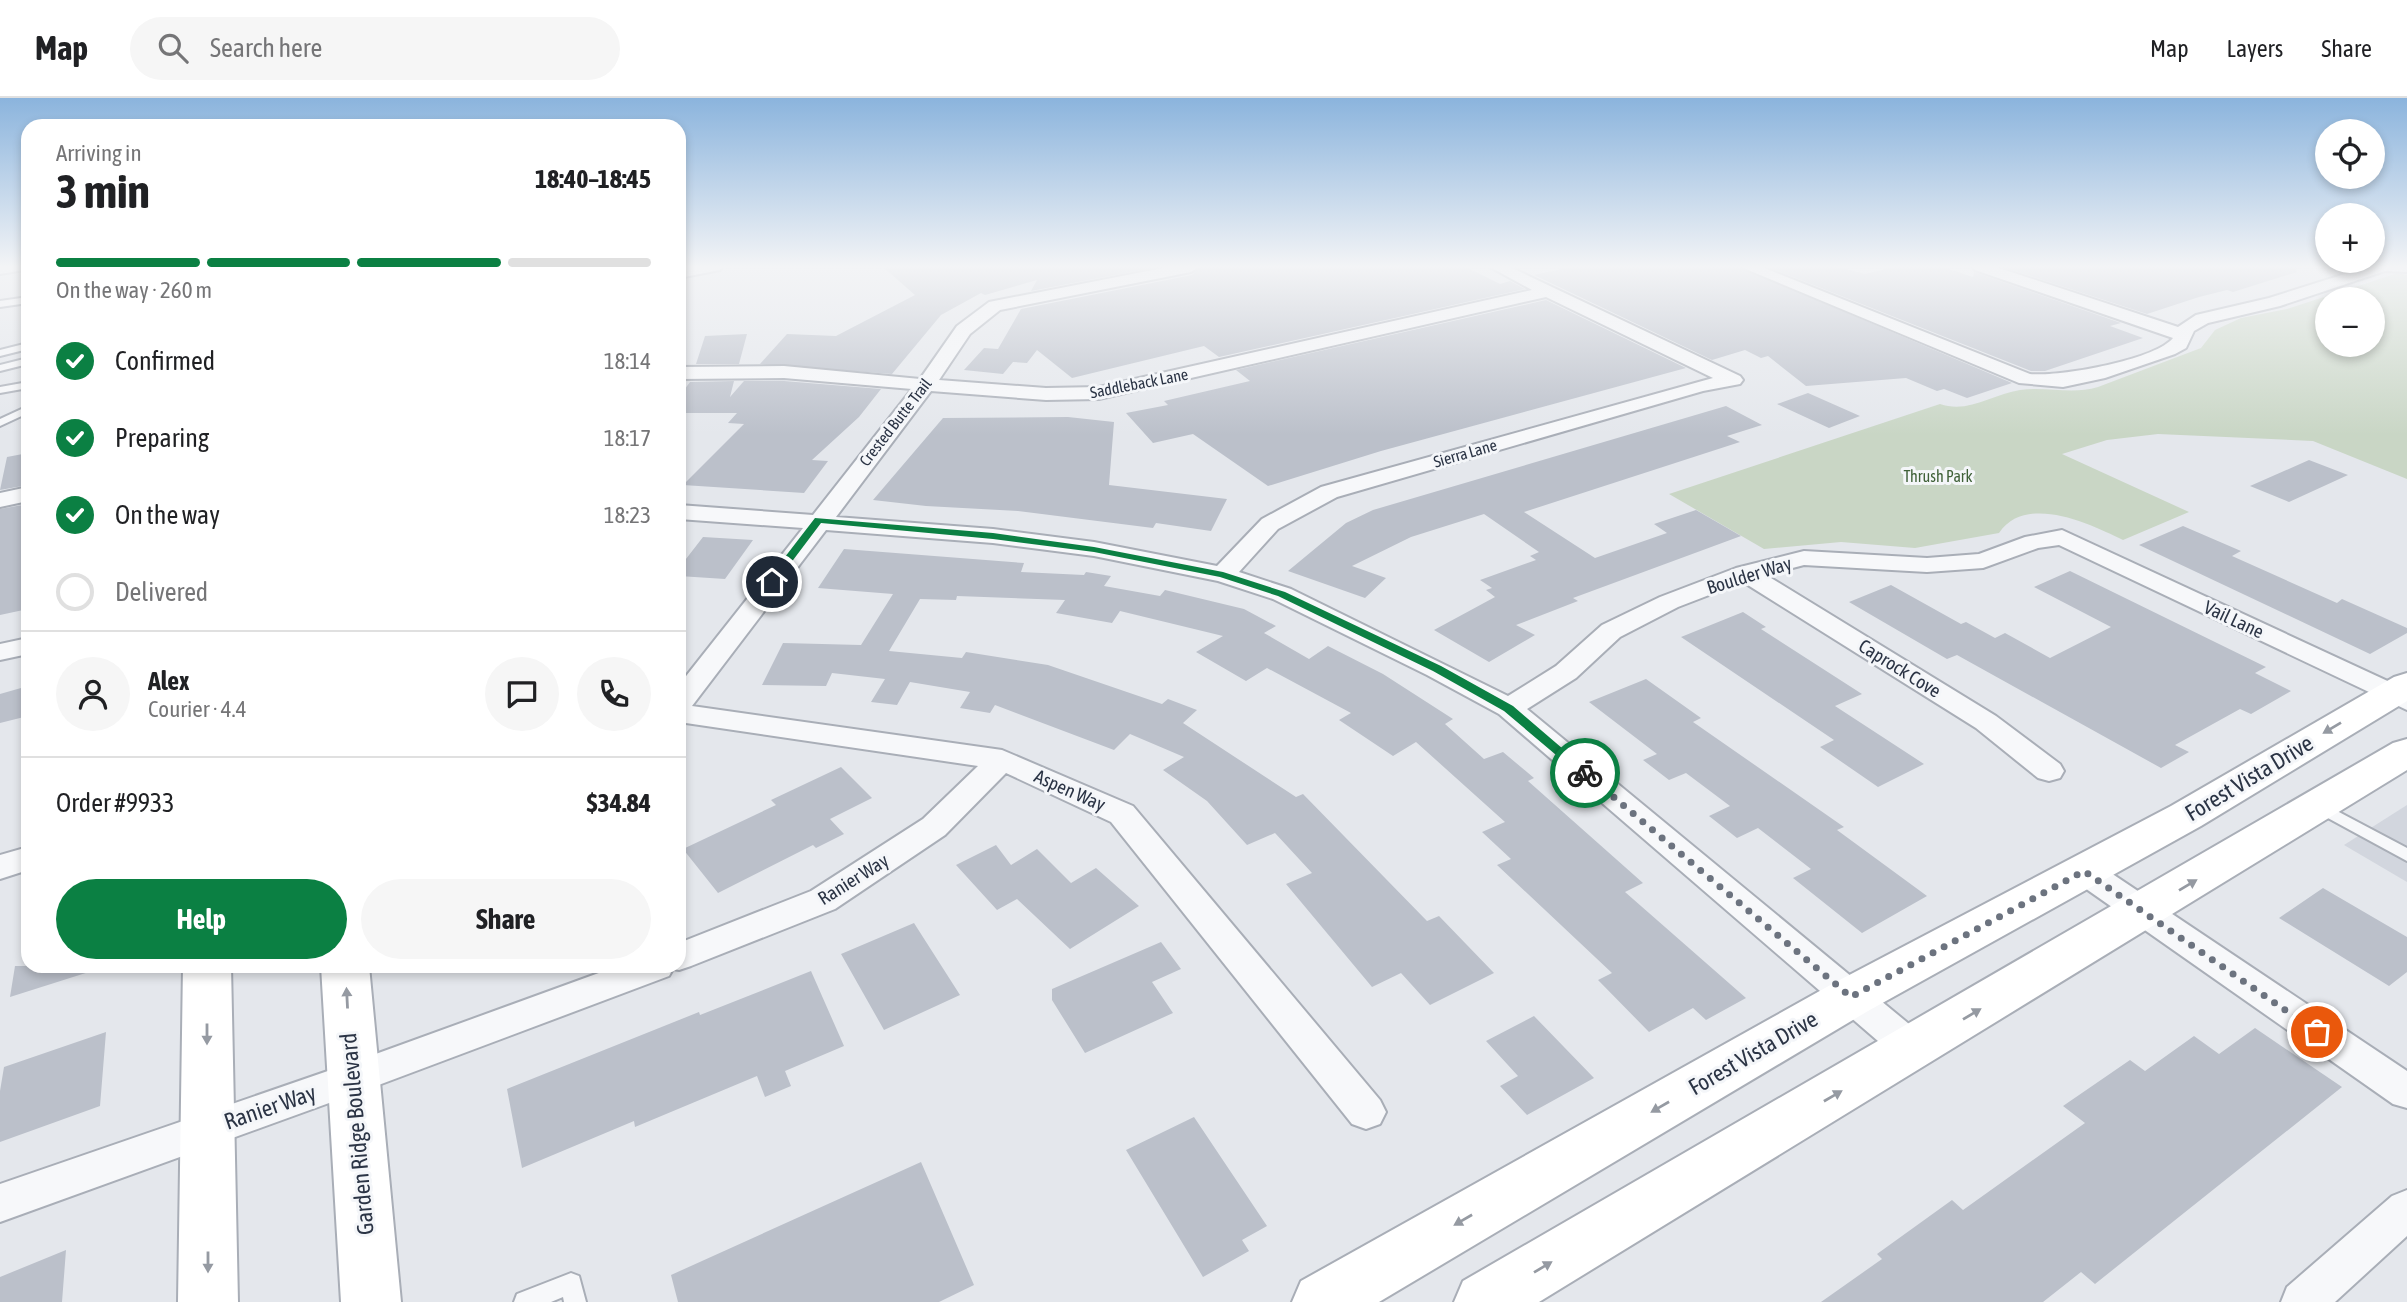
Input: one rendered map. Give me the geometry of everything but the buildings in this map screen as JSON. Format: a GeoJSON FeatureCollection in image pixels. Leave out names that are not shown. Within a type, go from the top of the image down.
{"type":"FeatureCollection","features":[{"type":"Feature","properties":{"kind":"main road","name":"Forest Vista Drive"},"geometry":{"type":"LineString","coordinates":[[1322,1302],[1851,997],[2186,816],[2401,693]]}},
{"type":"Feature","properties":{"kind":"main road"},"geometry":{"type":"LineString","coordinates":[[1484,1302],[2320,807],[2407,752]]}},
{"type":"Feature","properties":{"kind":"main road"},"geometry":{"type":"LineString","coordinates":[[207,973],[208,1302]]}},
{"type":"Feature","properties":{"kind":"main road","name":"Garden Ridge Boulevard"},"geometry":{"type":"LineString","coordinates":[[345,973],[371,1302]]}},
{"type":"Feature","properties":{"kind":"street","name":"Crested Butte Trail"},"geometry":{"type":"LineString","coordinates":[[686,695],[818,520],[926,385],[969,323]]}},
{"type":"Feature","properties":{"kind":"street","name":"Saddleback Lane"},"geometry":{"type":"LineString","coordinates":[[686,373],[731,370],[1040,394],[1099,393],[1407,323]]}},
{"type":"Feature","properties":{"kind":"street","name":"Sierra Lane"},"geometry":{"type":"LineString","coordinates":[[1223,575],[1270,524],[1329,492],[1700,386],[1733,380],[1616,323]]}},
{"type":"Feature","properties":{"kind":"street"},"geometry":{"type":"LineString","coordinates":[[1888,323],[2026,379],[2068,383],[2168,350],[2179,344],[2186,328],[2194,323]]}},
{"type":"Feature","properties":{"kind":"street"},"geometry":{"type":"LineString","coordinates":[[2148,323],[2183,335]]}},
{"type":"Feature","properties":{"kind":"street"},"geometry":{"type":"LineString","coordinates":[[0,500],[21,496]]}},
{"type":"Feature","properties":{"kind":"street"},"geometry":{"type":"LineString","coordinates":[[686,512],[818,520],[993,536],[1094,550],[1223,575],[1282,594],[1437,668],[1508,708],[1913,1049]]}},
{"type":"Feature","properties":{"kind":"street","name":"Boulder Way"},"geometry":{"type":"LineString","coordinates":[[1508,708],[1566,672],[1611,631],[1668,602],[1745,573],[1804,558],[1927,565],[1983,561],[2033,542],[2062,537]]}},
{"type":"Feature","properties":{"kind":"street","name":"Vail Lane"},"geometry":{"type":"LineString","coordinates":[[2062,537],[2401,693]]}},
{"type":"Feature","properties":{"kind":"street","name":"Caprock Cove"},"geometry":{"type":"LineString","coordinates":[[1745,573],[1986,722],[2049,771]]}},
{"type":"Feature","properties":{"kind":"street"},"geometry":{"type":"LineString","coordinates":[[0,652],[21,648]]}},
{"type":"Feature","properties":{"kind":"street","name":"Aspen Way"},"geometry":{"type":"LineString","coordinates":[[686,714],[1002,760],[1122,814],[1366,1112]]}},
{"type":"Feature","properties":{"kind":"street","name":"Ranier Way"},"geometry":{"type":"LineString","coordinates":[[686,954],[823,900],[934,827],[1002,760]]}},
{"type":"Feature","properties":{"kind":"street"},"geometry":{"type":"LineString","coordinates":[[0,867],[21,860]]}},
{"type":"Feature","properties":{"kind":"street"},"geometry":{"type":"LineString","coordinates":[[2084,871],[2407,1092]]}},
{"type":"Feature","properties":{"kind":"street","name":"Ranier Way"},"geometry":{"type":"LineString","coordinates":[[0,1203],[352,1079],[638,973]]}},
{"type":"Feature","properties":{"kind":"street"},"geometry":{"type":"LineString","coordinates":[[2303,1302],[2407,1209]]}},
{"type":"Feature","properties":{"kind":"lane"},"geometry":{"type":"LineString","coordinates":[[0,353],[21,348]]}},
{"type":"Feature","properties":{"kind":"lane"},"geometry":{"type":"LineString","coordinates":[[0,368],[21,363]]}},
{"type":"Feature","properties":{"kind":"lane"},"geometry":{"type":"LineString","coordinates":[[0,390],[21,386]]}},
{"type":"Feature","properties":{"kind":"lane"},"geometry":{"type":"LineString","coordinates":[[0,424],[21,413]]}},
{"type":"Feature","properties":{"kind":"lane"},"geometry":{"type":"LineString","coordinates":[[2320,807],[2407,855]]}},
{"type":"Feature","properties":{"kind":"lane"},"geometry":{"type":"LineString","coordinates":[[525,1302],[570,1283],[575,1302]]}},
{"type":"Feature","properties":{"kind":"shaded area"},"geometry":{"type":"Polygon","coordinates":[[[2407,805],[2407,882],[2344,845],[2407,805]]]}},
{"type":"Feature","properties":{"kind":"green space","name":"Thrush Park"},"geometry":{"type":"Polygon","coordinates":[[[2230,323],[2315,323],[2315,357],[2385,357],[2385,323],[2407,323],[2407,479],[2313,441],[2158,434],[2107,440],[2062,454],[2189,512],[2123,540],[2077,520],[2042,513],[2025,515],[2011,521],[1999,533],[1915,548],[1841,542],[1764,549],[1669,494],[1940,404],[1961,407],[2020,390],[2078,390],[2098,387],[2201,348],[2215,330],[2230,323]]]}},
{"type":"Feature","properties":{"kind":"way so far"},"geometry":{"type":"LineString","coordinates":[[1585,773],[1851,997],[2084,871],[2317,1032]]}},
{"type":"Feature","properties":{"kind":"route"},"geometry":{"type":"LineString","coordinates":[[772,582],[818,520],[993,536],[1094,550],[1223,575],[1282,594],[1437,668],[1508,708],[1585,773]]}}]}
